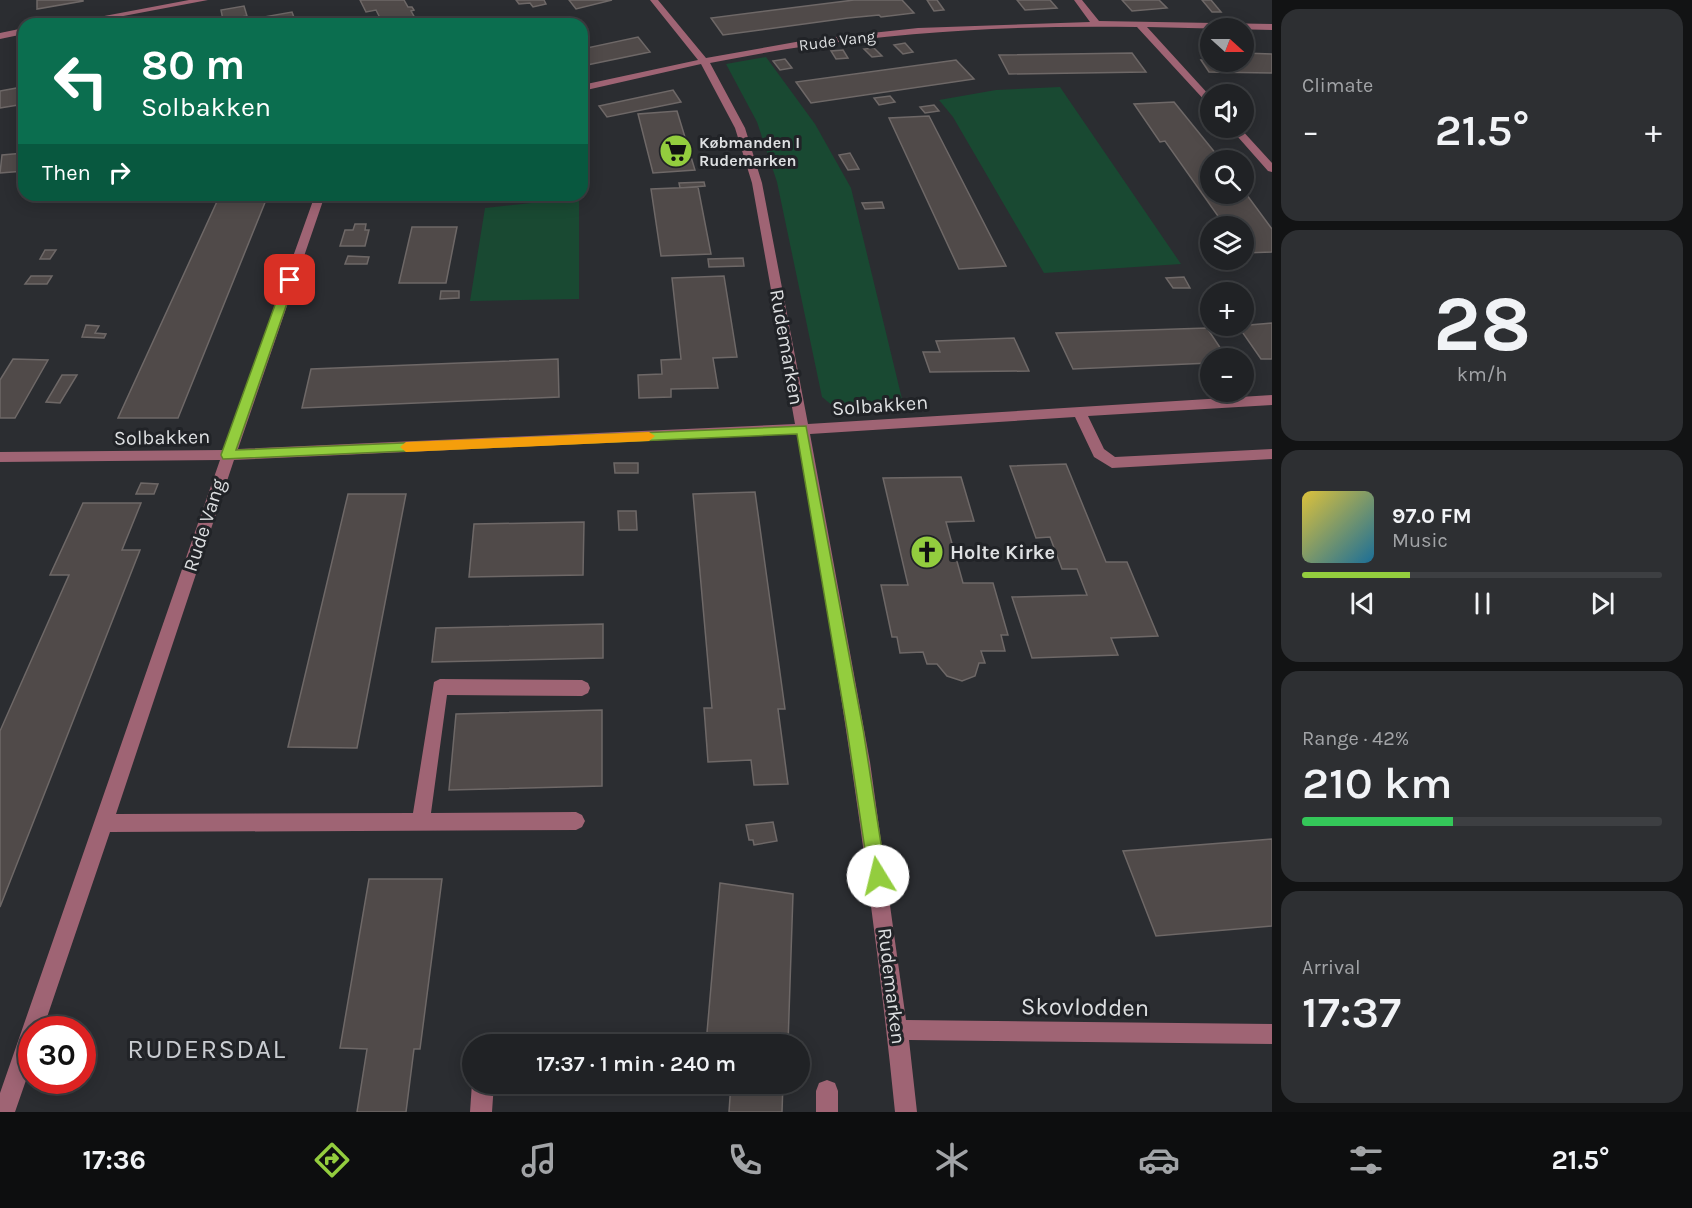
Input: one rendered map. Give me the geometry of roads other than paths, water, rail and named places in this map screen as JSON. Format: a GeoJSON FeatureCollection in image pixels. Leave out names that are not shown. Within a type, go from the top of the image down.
{"type":"FeatureCollection","features":[{"type":"Feature","properties":{"kind":"street"},"geometry":{"type":"LineString","coordinates":[[100,18],[204,0]]}},
{"type":"Feature","properties":{"kind":"street","name":"Rudemarken"},"geometry":{"type":"LineString","coordinates":[[654,0],[704,61],[740,128],[757,183],[855,729],[898,1030],[906,1112]]}},
{"type":"Feature","properties":{"kind":"street"},"geometry":{"type":"LineString","coordinates":[[1078,0],[1096,24]]}},
{"type":"Feature","properties":{"kind":"street","name":"Rude Vang"},"geometry":{"type":"LineString","coordinates":[[588,87],[704,61],[807,43],[918,31],[1096,24],[1272,27]]}},
{"type":"Feature","properties":{"kind":"street"},"geometry":{"type":"LineString","coordinates":[[1140,26],[1200,90]]}},
{"type":"Feature","properties":{"kind":"street"},"geometry":{"type":"LineString","coordinates":[[0,36],[18,32]]}},
{"type":"Feature","properties":{"kind":"street"},"geometry":{"type":"LineString","coordinates":[[1244,138],[1272,169]]}},
{"type":"Feature","properties":{"kind":"street","name":"Rude Vang"},"geometry":{"type":"LineString","coordinates":[[37,1016],[105,823],[228,455],[318,201]]}},
{"type":"Feature","properties":{"kind":"street","name":"Solbakken"},"geometry":{"type":"LineString","coordinates":[[0,457],[228,455],[802,429],[1272,400]]}},
{"type":"Feature","properties":{"kind":"street"},"geometry":{"type":"LineString","coordinates":[[1079,412],[1099,453],[1113,463],[1272,454]]}},
{"type":"Feature","properties":{"kind":"street"},"geometry":{"type":"LineString","coordinates":[[421,820],[440,687],[582,688]]}},
{"type":"Feature","properties":{"kind":"street"},"geometry":{"type":"LineString","coordinates":[[105,823],[576,820]]}},
{"type":"Feature","properties":{"kind":"street","name":"Skovlodden"},"geometry":{"type":"LineString","coordinates":[[898,1030],[1272,1034]]}},
{"type":"Feature","properties":{"kind":"street","name":"Rude Vang"},"geometry":{"type":"LineString","coordinates":[[4,1112],[18,1072]]}},
{"type":"Feature","properties":{"kind":"street"},"geometry":{"type":"LineString","coordinates":[[481,1112],[482,1094]]}},
{"type":"Feature","properties":{"kind":"place","name":"Købmanden I Rudemarken"},"geometry":{"type":"Point","coordinates":[676,151]}},
{"type":"Feature","properties":{"kind":"place","name":"Holte Kirke"},"geometry":{"type":"Point","coordinates":[927,552]}},
{"type":"Feature","properties":{"kind":"district","name":"RUDERSDAL"},"geometry":{"type":"Point","coordinates":[207,1049]}}]}
